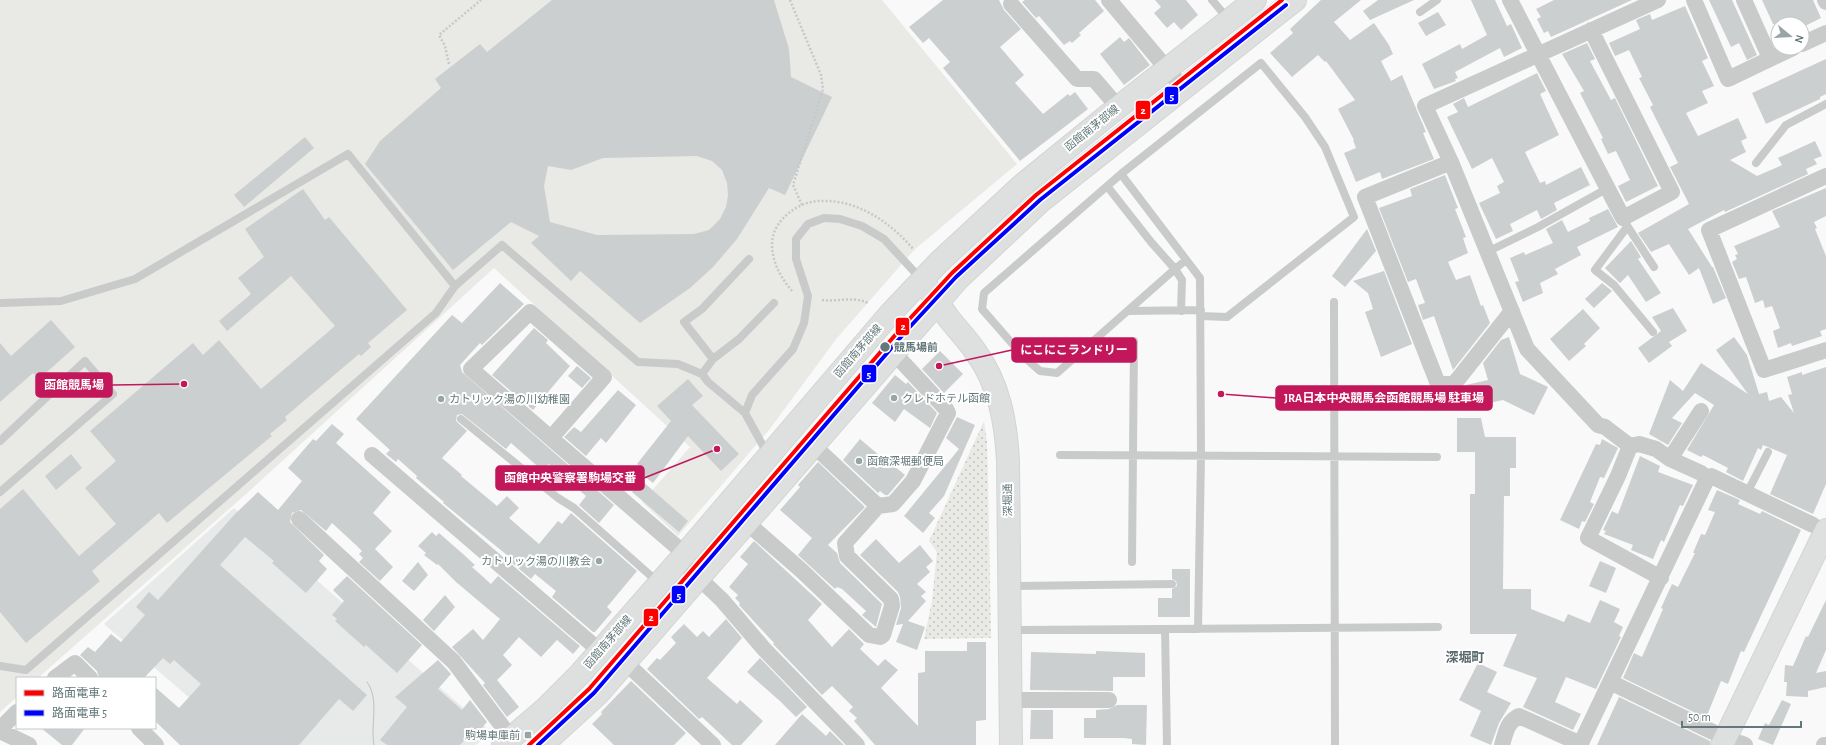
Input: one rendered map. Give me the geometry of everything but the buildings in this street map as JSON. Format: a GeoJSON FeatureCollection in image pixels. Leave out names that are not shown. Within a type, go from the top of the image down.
{"type":"FeatureCollection","features":[{"type":"Feature","properties":{"kind":"main road","name":"函館南茅部線"},"geometry":{"type":"LineString","coordinates":[[507,742],[546,708],[600,651],[683,557],[889,314],[922,280],[1021,186],[1118,107],[1255,0]]}},
{"type":"Feature","properties":{"kind":"main road"},"geometry":{"type":"LineString","coordinates":[[550,742],[598,694],[893,352],[958,279],[1041,201],[1295,0]]}},
{"type":"Feature","properties":{"kind":"main road","name":"深堀通"},"geometry":{"type":"LineString","coordinates":[[922,280],[937,302],[976,352],[985,367],[1002,409],[1008,461],[1011,745]]}},
{"type":"Feature","properties":{"kind":"main road"},"geometry":{"type":"LineString","coordinates":[[1730,741],[1819,528]]}},
{"type":"Feature","properties":{"kind":"street"},"geometry":{"type":"LineString","coordinates":[[1109,0],[1183,88]]}},
{"type":"Feature","properties":{"kind":"street"},"geometry":{"type":"LineString","coordinates":[[1510,0],[1625,222],[1672,192],[1591,30]]}},
{"type":"Feature","properties":{"kind":"street"},"geometry":{"type":"LineString","coordinates":[[1658,0],[1425,106],[1451,162],[1527,349],[1598,425],[1605,427],[1630,446],[1639,444],[1656,449],[1670,459],[1701,473],[1707,478]]}},
{"type":"Feature","properties":{"kind":"street"},"geometry":{"type":"LineString","coordinates":[[1694,0],[1728,78],[1774,56]]}},
{"type":"Feature","properties":{"kind":"street"},"geometry":{"type":"LineString","coordinates":[[1744,0],[1770,58]]}},
{"type":"Feature","properties":{"kind":"street"},"geometry":{"type":"LineString","coordinates":[[1011,4],[1077,79],[1094,79],[1118,107]]}},
{"type":"Feature","properties":{"kind":"street"},"geometry":{"type":"LineString","coordinates":[[1810,40],[1826,33]]}},
{"type":"Feature","properties":{"kind":"street"},"geometry":{"type":"LineString","coordinates":[[1451,162],[1365,197],[1438,384],[1454,384],[1512,311]]}},
{"type":"Feature","properties":{"kind":"street"},"geometry":{"type":"LineString","coordinates":[[1826,176],[1709,230],[1764,370],[1826,350]]}},
{"type":"Feature","properties":{"kind":"street"},"geometry":{"type":"LineString","coordinates":[[551,438],[604,377],[530,312],[471,369],[551,438],[683,557],[698,577],[722,600],[764,649],[850,743]]}},
{"type":"Feature","properties":{"kind":"street"},"geometry":{"type":"LineString","coordinates":[[746,522],[802,571],[869,635],[880,637],[883,635],[892,603],[889,595],[847,556],[845,543],[878,506],[893,504],[913,481],[948,413],[893,352]]}},
{"type":"Feature","properties":{"kind":"street"},"geometry":{"type":"LineString","coordinates":[[1670,459],[1702,411]]}},
{"type":"Feature","properties":{"kind":"street"},"geometry":{"type":"LineString","coordinates":[[813,445],[878,506]]}},
{"type":"Feature","properties":{"kind":"street"},"geometry":{"type":"LineString","coordinates":[[1630,446],[1618,476],[1588,538],[1661,578]]}},
{"type":"Feature","properties":{"kind":"street"},"geometry":{"type":"LineString","coordinates":[[372,455],[600,651]]}},
{"type":"Feature","properties":{"kind":"street"},"geometry":{"type":"LineString","coordinates":[[1707,478],[1711,476],[1819,528]]}},
{"type":"Feature","properties":{"kind":"street"},"geometry":{"type":"LineString","coordinates":[[1502,745],[1508,724],[1519,716],[1580,744],[1661,578],[1707,478]]}},
{"type":"Feature","properties":{"kind":"street"},"geometry":{"type":"LineString","coordinates":[[299,519],[454,662],[507,742]]}},
{"type":"Feature","properties":{"kind":"street"},"geometry":{"type":"LineString","coordinates":[[625,662],[713,745]]}},
{"type":"Feature","properties":{"kind":"street"},"geometry":{"type":"LineString","coordinates":[[56,677],[75,663],[89,677]]}},
{"type":"Feature","properties":{"kind":"street"},"geometry":{"type":"LineString","coordinates":[[1610,682],[1730,741]]}},
{"type":"Feature","properties":{"kind":"street"},"geometry":{"type":"LineString","coordinates":[[1022,700],[1109,700]]}},
{"type":"Feature","properties":{"kind":"street"},"geometry":{"type":"LineString","coordinates":[[16,713],[0,730],[29,745]]}},
{"type":"Feature","properties":{"kind":"street"},"geometry":{"type":"LineString","coordinates":[[140,729],[156,745]]}},
{"type":"Feature","properties":{"kind":"lane"},"geometry":{"type":"LineString","coordinates":[[1212,0],[1229,21]]}},
{"type":"Feature","properties":{"kind":"lane"},"geometry":{"type":"LineString","coordinates":[[1420,12],[1437,0]]}},
{"type":"Feature","properties":{"kind":"lane"},"geometry":{"type":"LineString","coordinates":[[1128,311],[1181,311],[1227,317],[1354,217],[1326,147],[1261,63],[1121,174],[984,293],[982,309],[1023,356],[1040,371],[1057,373],[1186,260]]}},
{"type":"Feature","properties":{"kind":"lane"},"geometry":{"type":"LineString","coordinates":[[1756,163],[1786,125],[1826,104]]}},
{"type":"Feature","properties":{"kind":"lane"},"geometry":{"type":"LineString","coordinates":[[0,303],[61,301],[135,279],[348,154],[456,286]]}},
{"type":"Feature","properties":{"kind":"lane"},"geometry":{"type":"LineString","coordinates":[[1121,174],[1200,278],[1201,456],[1198,629]]}},
{"type":"Feature","properties":{"kind":"lane"},"geometry":{"type":"LineString","coordinates":[[1107,186],[1151,242],[1176,269],[1182,280],[1181,311]]}},
{"type":"Feature","properties":{"kind":"lane"},"geometry":{"type":"LineString","coordinates":[[1487,252],[1538,227],[1608,188]]}},
{"type":"Feature","properties":{"kind":"lane"},"geometry":{"type":"LineString","coordinates":[[745,413],[752,395],[793,349],[804,323],[808,296],[796,259],[796,239],[808,224],[824,218],[840,218],[862,226],[884,239],[922,280]]}},
{"type":"Feature","properties":{"kind":"lane"},"geometry":{"type":"LineString","coordinates":[[1653,332],[1614,285],[1595,270],[1625,222],[1654,266]]}},
{"type":"Feature","properties":{"kind":"lane"},"geometry":{"type":"LineString","coordinates":[[0,666],[26,670],[436,313],[456,286],[502,245],[638,362],[678,364],[702,374],[708,382],[745,413],[768,456]]}},
{"type":"Feature","properties":{"kind":"lane"},"geometry":{"type":"LineString","coordinates":[[713,359],[684,322],[702,309],[749,259]]}},
{"type":"Feature","properties":{"kind":"lane"},"geometry":{"type":"LineString","coordinates":[[1334,302],[1335,745]]}},
{"type":"Feature","properties":{"kind":"lane"},"geometry":{"type":"LineString","coordinates":[[702,374],[713,359],[739,339],[774,303]]}},
{"type":"Feature","properties":{"kind":"lane"},"geometry":{"type":"LineString","coordinates":[[1132,562],[1134,341]]}},
{"type":"Feature","properties":{"kind":"lane"},"geometry":{"type":"LineString","coordinates":[[0,441],[85,361],[113,394],[0,492]]}},
{"type":"Feature","properties":{"kind":"lane"},"geometry":{"type":"LineString","coordinates":[[461,419],[558,498],[574,508],[660,583]]}},
{"type":"Feature","properties":{"kind":"lane"},"geometry":{"type":"LineString","coordinates":[[1747,493],[1768,452]]}},
{"type":"Feature","properties":{"kind":"lane"},"geometry":{"type":"LineString","coordinates":[[1060,455],[1437,457]]}},
{"type":"Feature","properties":{"kind":"lane"},"geometry":{"type":"LineString","coordinates":[[1009,586],[1172,584]]}},
{"type":"Feature","properties":{"kind":"lane"},"geometry":{"type":"LineString","coordinates":[[1190,584],[1199,584]]}},
{"type":"Feature","properties":{"kind":"lane"},"geometry":{"type":"LineString","coordinates":[[1009,630],[1438,627]]}},
{"type":"Feature","properties":{"kind":"lane"},"geometry":{"type":"LineString","coordinates":[[1165,629],[1167,745]]}},
{"type":"Feature","properties":{"kind":"path"},"geometry":{"type":"LineString","coordinates":[[449,64],[445,46],[439,35],[481,0]]}},
{"type":"Feature","properties":{"kind":"path"},"geometry":{"type":"LineString","coordinates":[[790,0],[821,76],[824,89],[793,185],[802,205]]}},
{"type":"Feature","properties":{"kind":"path"},"geometry":{"type":"LineString","coordinates":[[822,300],[836,302],[860,299],[868,303]]}},
{"type":"Feature","properties":{"kind":"shaded area"},"geometry":{"type":"Polygon","coordinates":[[[0,0],[882,0],[1017,164],[914,250],[837,338],[769,430],[678,536],[642,502],[690,447],[494,268],[246,494],[39,677],[16,677],[16,698],[0,712],[0,0]]]}},
{"type":"Feature","properties":{"kind":"shaded area"},"geometry":{"type":"Polygon","coordinates":[[[984,421],[987,442],[991,638],[924,639],[932,601],[937,552],[929,541],[984,421]]]}},
{"type":"Feature","properties":{"kind":"shaded area"},"geometry":{"type":"Polygon","coordinates":[[[234,508],[491,732],[476,745],[244,745],[104,624],[234,508]]]}},
{"type":"Feature","properties":{"kind":"tram line","name":"2"},"geometry":{"type":"LineString","coordinates":[[529,745],[589,689],[903,326],[952,273],[1036,195],[1282,0]]}},
{"type":"Feature","properties":{"kind":"tram line","name":"5"},"geometry":{"type":"LineString","coordinates":[[538,745],[594,693],[907,330],[956,277],[1040,200],[1286,5]]}},
{"type":"Feature","properties":{"kind":"tram line"},"geometry":{"type":"LineString","coordinates":[[367,682],[371,689],[374,704],[374,745]]}},
{"type":"Feature","properties":{"kind":"place","name":"競馬場前"},"geometry":{"type":"Point","coordinates":[885,347]}},
{"type":"Feature","properties":{"kind":"place","name":"にこにこランドリー"},"geometry":{"type":"Point","coordinates":[939,366]}},
{"type":"Feature","properties":{"kind":"place","name":"函館競馬場"},"geometry":{"type":"Point","coordinates":[184,384]}},
{"type":"Feature","properties":{"kind":"place","name":"JRA日本中央競馬会函館競馬場 駐車場"},"geometry":{"type":"Point","coordinates":[1221,394]}},
{"type":"Feature","properties":{"kind":"place","name":"クレドホテル函館"},"geometry":{"type":"Point","coordinates":[894,398]}},
{"type":"Feature","properties":{"kind":"place","name":"カトリック湯の川幼稚園"},"geometry":{"type":"Point","coordinates":[441,399]}},
{"type":"Feature","properties":{"kind":"place","name":"函館中央警察署駒場交番"},"geometry":{"type":"Point","coordinates":[717,449]}},
{"type":"Feature","properties":{"kind":"place","name":"函館深堀郵便局"},"geometry":{"type":"Point","coordinates":[859,461]}},
{"type":"Feature","properties":{"kind":"place","name":"カトリック湯の川教会"},"geometry":{"type":"Point","coordinates":[599,561]}},
{"type":"Feature","properties":{"kind":"place","name":"駒場車庫前"},"geometry":{"type":"Point","coordinates":[528,735]}},
{"type":"Feature","properties":{"kind":"district","name":"深堀町"},"geometry":{"type":"Point","coordinates":[1465,658]}}]}
